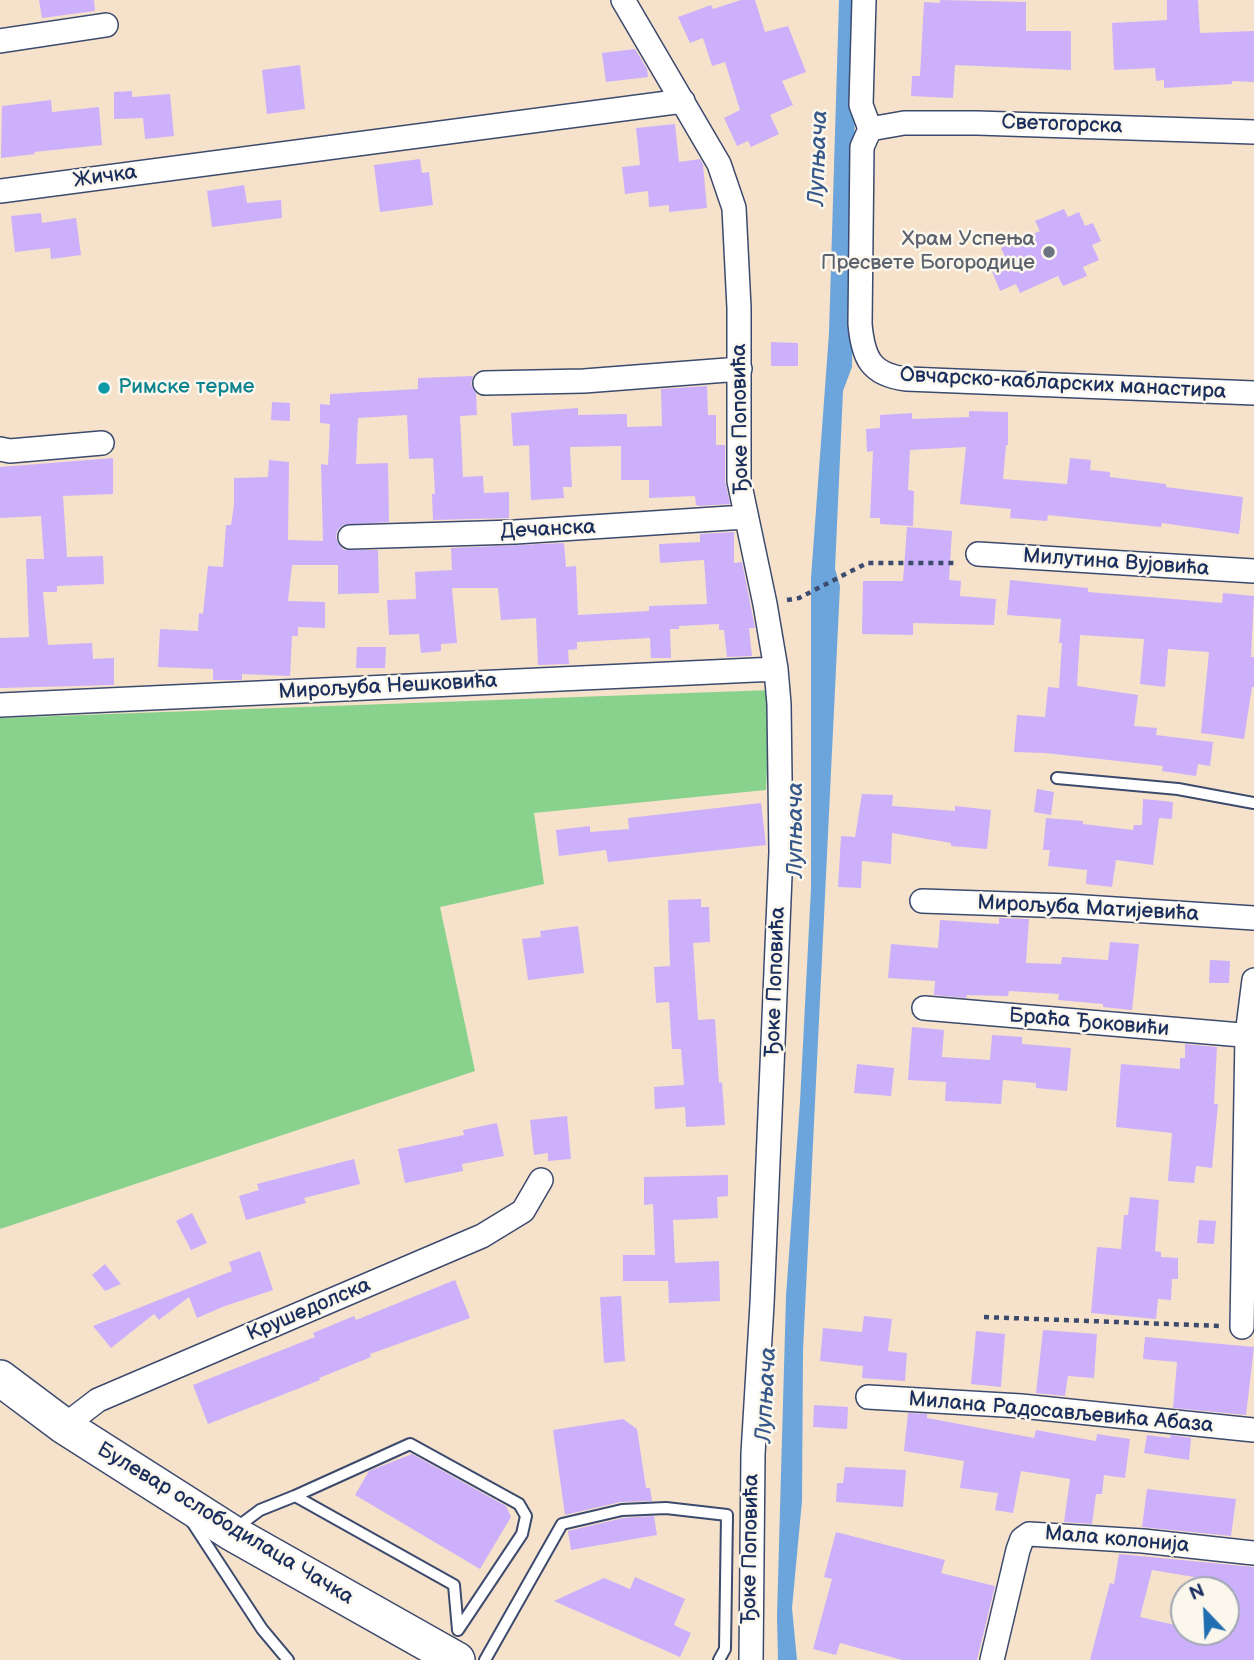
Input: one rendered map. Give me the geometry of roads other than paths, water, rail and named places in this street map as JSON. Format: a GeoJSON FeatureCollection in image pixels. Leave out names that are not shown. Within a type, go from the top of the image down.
{"type":"FeatureCollection","features":[{"type":"Feature","properties":{"kind":"main road","name":"Булевар ослободилаца Чачка"},"geometry":{"type":"LineString","coordinates":[[0,1378],[64,1426],[232,1533],[455,1648]]}},
{"type":"Feature","properties":{"kind":"street","name":"Ђоке Поповића"},"geometry":{"type":"LineString","coordinates":[[624,0],[719,163],[734,208],[740,369],[739,481],[776,669],[780,728],[780,852],[764,1265],[752,1480],[751,1660]]}},
{"type":"Feature","properties":{"kind":"street"},"geometry":{"type":"LineString","coordinates":[[864,0],[861,105],[870,130]]}},
{"type":"Feature","properties":{"kind":"street"},"geometry":{"type":"LineString","coordinates":[[0,41],[106,25]]}},
{"type":"Feature","properties":{"kind":"street","name":"Жичка"},"geometry":{"type":"LineString","coordinates":[[0,191],[683,101]]}},
{"type":"Feature","properties":{"kind":"street","name":"Светогорска"},"geometry":{"type":"LineString","coordinates":[[870,130],[877,126],[904,123],[977,123],[1254,132]]}},
{"type":"Feature","properties":{"kind":"street","name":"Овчарско-кабларских манастира"},"geometry":{"type":"LineString","coordinates":[[870,130],[862,147],[860,324],[863,349],[874,367],[894,377],[907,379],[1254,393]]}},
{"type":"Feature","properties":{"kind":"street"},"geometry":{"type":"LineString","coordinates":[[485,383],[584,381],[740,369]]}},
{"type":"Feature","properties":{"kind":"street"},"geometry":{"type":"LineString","coordinates":[[0,449],[10,451],[102,443]]}},
{"type":"Feature","properties":{"kind":"street","name":"Дечанска"},"geometry":{"type":"LineString","coordinates":[[350,537],[515,532],[746,517]]}},
{"type":"Feature","properties":{"kind":"street","name":"Милутина Вујовића"},"geometry":{"type":"LineString","coordinates":[[978,554],[1254,572]]}},
{"type":"Feature","properties":{"kind":"street","name":"Мирољуба Нешковића"},"geometry":{"type":"LineString","coordinates":[[0,705],[776,669]]}},
{"type":"Feature","properties":{"kind":"street","name":"Мирољуба Матијевића"},"geometry":{"type":"LineString","coordinates":[[922,901],[1069,906],[1254,918]]}},
{"type":"Feature","properties":{"kind":"street"},"geometry":{"type":"LineString","coordinates":[[1242,1327],[1254,979]]}},
{"type":"Feature","properties":{"kind":"street","name":"Браћа Ђоковићи"},"geometry":{"type":"LineString","coordinates":[[924,1008],[1251,1035]]}},
{"type":"Feature","properties":{"kind":"street","name":"Крушедолска"},"geometry":{"type":"LineString","coordinates":[[64,1426],[98,1400],[482,1236],[523,1211],[541,1180]]}},
{"type":"Feature","properties":{"kind":"street","name":"Милана Радосављевића Абаза"},"geometry":{"type":"LineString","coordinates":[[868,1396],[1021,1406],[1254,1430]]}},
{"type":"Feature","properties":{"kind":"street","name":"Мала колонија"},"geometry":{"type":"LineString","coordinates":[[992,1660],[1018,1550],[1022,1538],[1029,1534],[1143,1541],[1254,1553]]}},
{"type":"Feature","properties":{"kind":"lane"},"geometry":{"type":"LineString","coordinates":[[1058,778],[1178,789],[1254,803]]}},
{"type":"Feature","properties":{"kind":"lane"},"geometry":{"type":"LineString","coordinates":[[232,1533],[245,1519],[260,1510],[410,1444],[519,1504],[526,1516],[522,1534],[455,1648]]}},
{"type":"Feature","properties":{"kind":"lane"},"geometry":{"type":"LineString","coordinates":[[175,1496],[261,1629],[288,1660]]}},
{"type":"Feature","properties":{"kind":"lane"},"geometry":{"type":"LineString","coordinates":[[295,1496],[454,1585],[455,1648]]}},
{"type":"Feature","properties":{"kind":"lane"},"geometry":{"type":"LineString","coordinates":[[485,1660],[562,1524],[622,1510],[666,1508],[727,1515],[725,1649],[719,1660]]}},
{"type":"Feature","properties":{"kind":"water"},"geometry":{"type":"Polygon","coordinates":[[[839,0],[856,0],[852,367],[843,391],[835,569],[840,586],[803,1350],[802,1501],[792,1608],[797,1660],[778,1660],[786,1296],[800,1102],[811,888],[811,578],[829,333],[839,0]]]}},
{"type":"Feature","properties":{"kind":"place","name":"Храм Успења Пресвете Богородице"},"geometry":{"type":"Point","coordinates":[1049,252]}},
{"type":"Feature","properties":{"kind":"place","name":"Римске терме"},"geometry":{"type":"Point","coordinates":[104,388]}},
{"type":"Feature","properties":{"kind":"water label","name":"Лупњача"},"geometry":{"type":"Point","coordinates":[819,158]}},
{"type":"Feature","properties":{"kind":"water label","name":"Лупњача"},"geometry":{"type":"Point","coordinates":[796,830]}},
{"type":"Feature","properties":{"kind":"water label","name":"Лупњача"},"geometry":{"type":"Point","coordinates":[767,1395]}}]}
